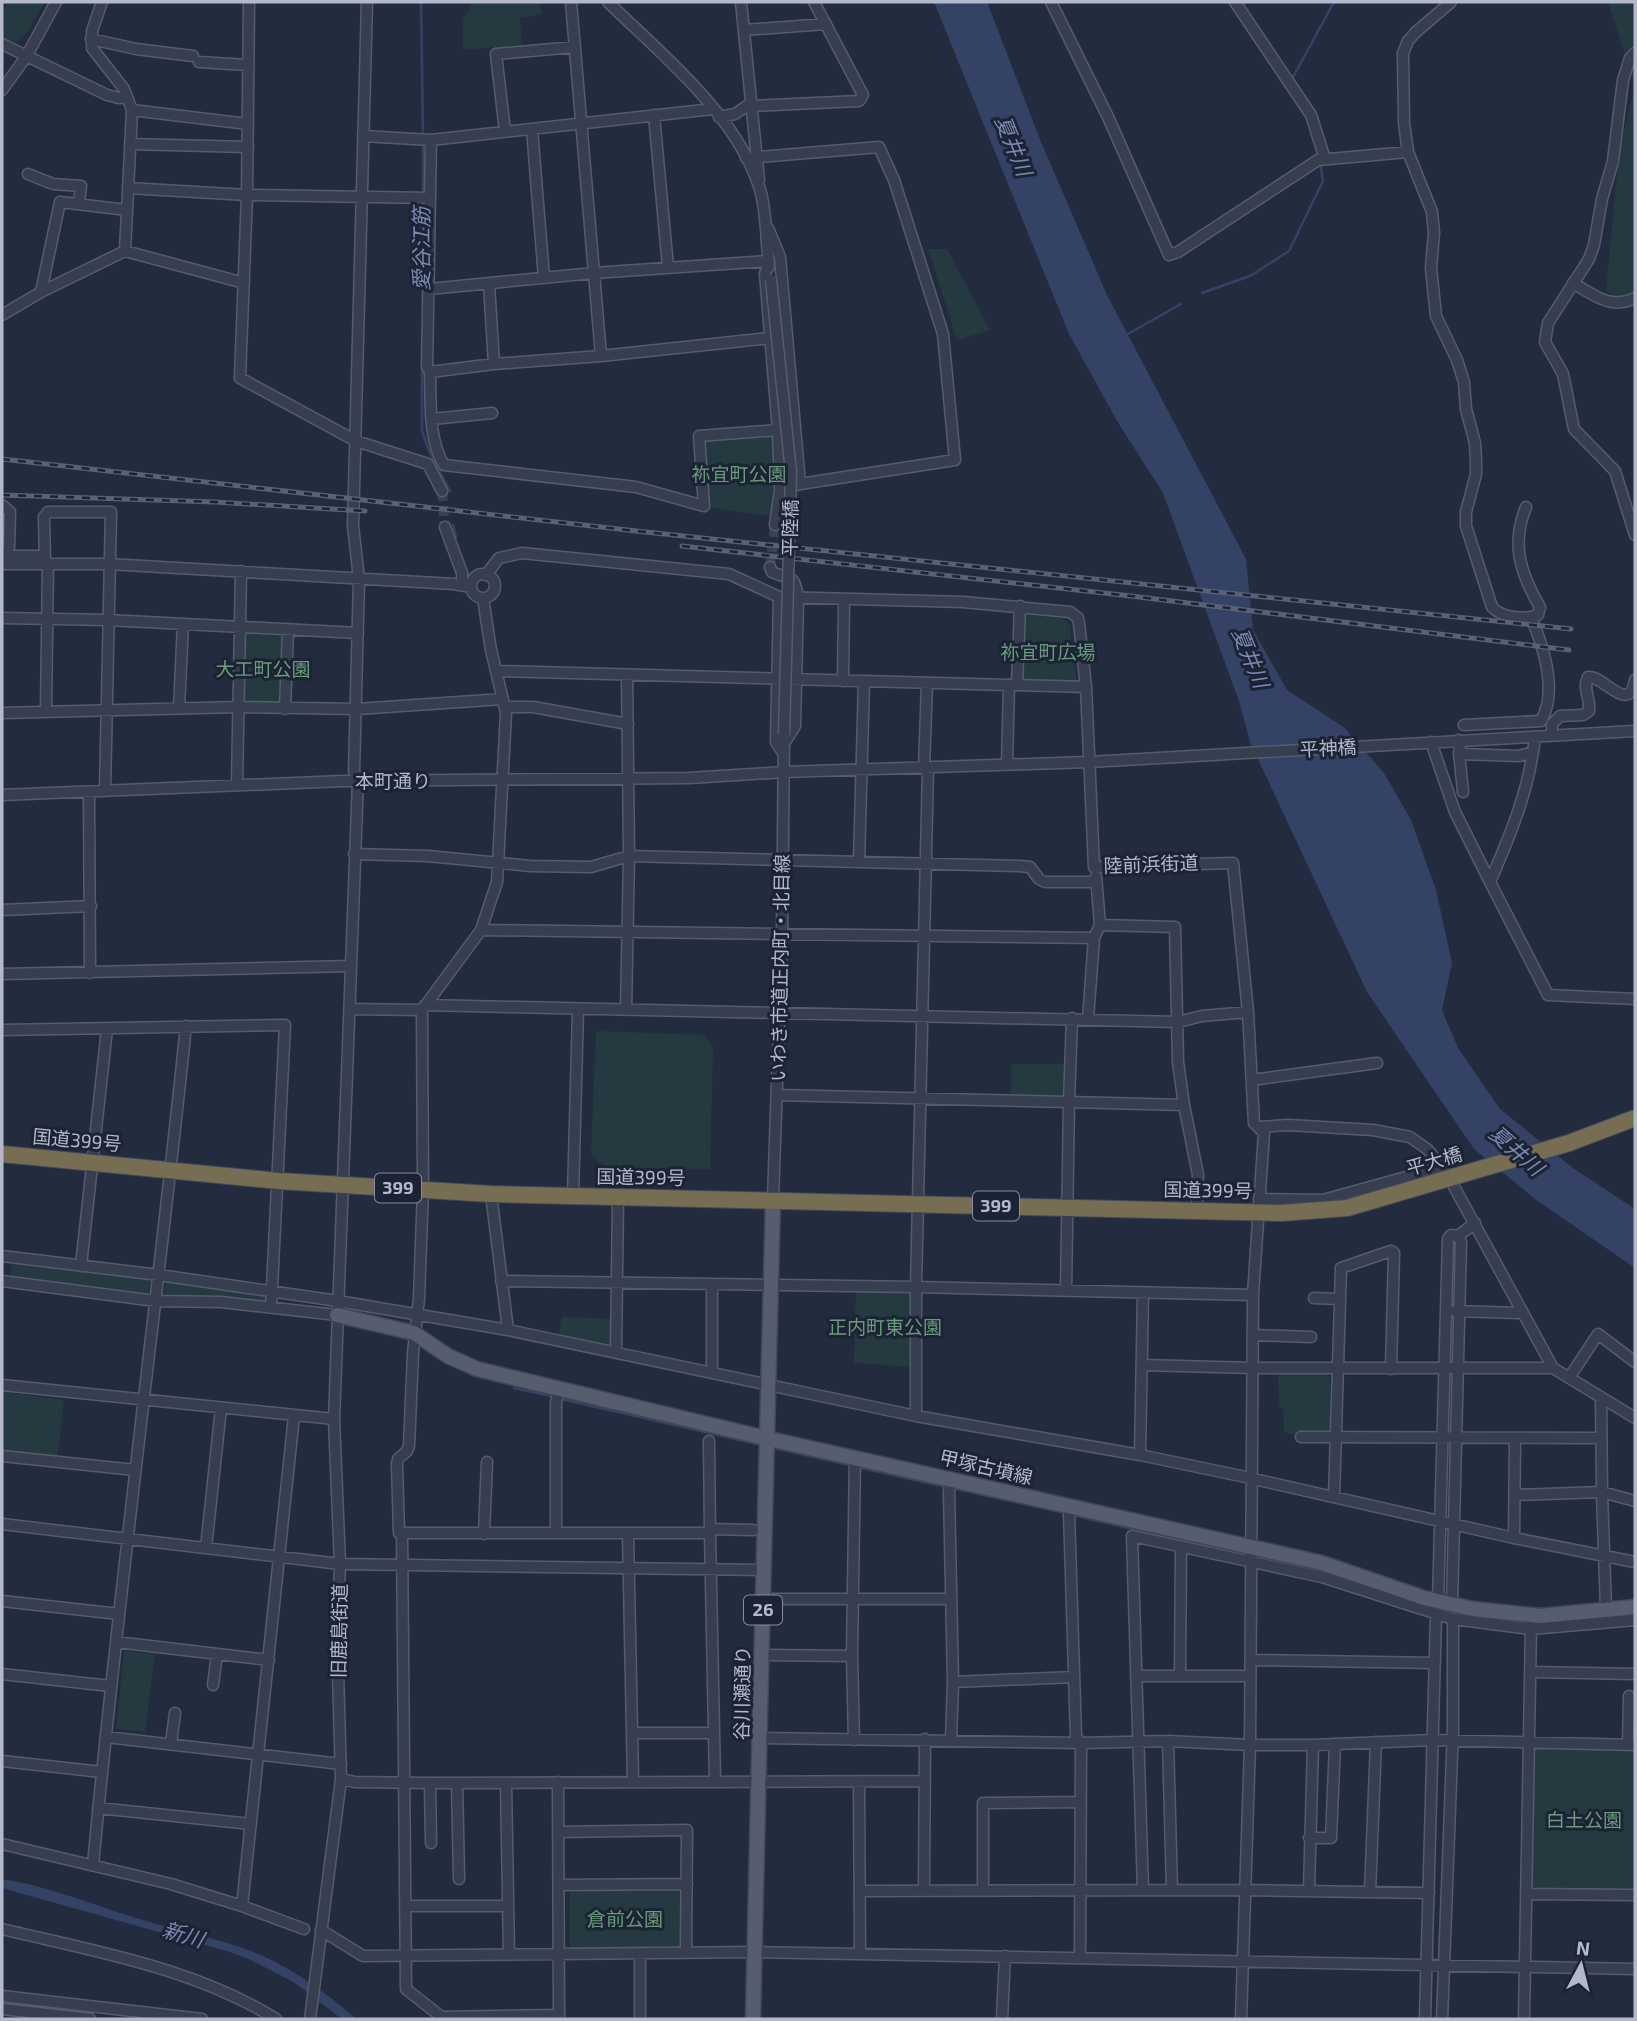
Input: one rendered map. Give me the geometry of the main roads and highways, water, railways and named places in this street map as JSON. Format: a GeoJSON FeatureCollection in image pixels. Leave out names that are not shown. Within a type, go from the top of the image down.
{"type":"FeatureCollection","features":[{"type":"Feature","properties":{"kind":"highway","name":"平大橋"},"geometry":{"type":"LineString","coordinates":[[1281,1213],[1347,1208],[1569,1143],[1635,1118]]}},
{"type":"Feature","properties":{"kind":"highway","name":"国道399号"},"geometry":{"type":"LineString","coordinates":[[2,1154],[279,1181],[491,1194],[1197,1211],[1259,1206],[1281,1213]]}},
{"type":"Feature","properties":{"kind":"main road","name":"谷川瀬通り"},"geometry":{"type":"LineString","coordinates":[[753,2019],[761,1738],[765,1438],[773,1200]]}},
{"type":"Feature","properties":{"kind":"main road","name":"甲塚古墳線"},"geometry":{"type":"LineString","coordinates":[[338,1308],[414,1333],[448,1356],[477,1369],[765,1438],[854,1464],[1070,1511],[1175,1539],[1311,1568],[1445,1610],[1531,1623],[1574,1621],[1606,1610],[1635,1607]]}},
{"type":"Feature","properties":{"kind":"water","name":"夏井川"},"geometry":{"type":"Polygon","coordinates":[[[934,2],[987,2],[1041,142],[1107,295],[1246,559],[1253,630],[1287,690],[1345,728],[1384,773],[1411,820],[1436,890],[1452,963],[1442,1010],[1458,1048],[1500,1109],[1573,1168],[1635,1209],[1635,1268],[1535,1199],[1474,1149],[1367,992],[1250,742],[1239,701],[1163,493],[1117,421],[1069,334],[934,2]]]}},
{"type":"Feature","properties":{"kind":"water","name":"新川"},"geometry":{"type":"Polygon","coordinates":[[[2,1879],[47,1889],[138,1919],[246,1949],[299,1976],[356,2019],[342,2019],[295,1983],[251,1960],[2,1888],[2,1879]]]}},
{"type":"Feature","properties":{"kind":"waterway","name":"愛谷江筋"},"geometry":{"type":"LineString","coordinates":[[421,2],[423,135]]}},
{"type":"Feature","properties":{"kind":"waterway"},"geometry":{"type":"LineString","coordinates":[[1292,79],[1334,2]]}},
{"type":"Feature","properties":{"kind":"waterway","name":"愛谷江筋"},"geometry":{"type":"LineString","coordinates":[[423,142],[423,194]]}},
{"type":"Feature","properties":{"kind":"waterway"},"geometry":{"type":"LineString","coordinates":[[1202,293],[1250,276],[1289,251],[1323,181],[1320,162]]}},
{"type":"Feature","properties":{"kind":"waterway","name":"愛谷江筋"},"geometry":{"type":"LineString","coordinates":[[423,201],[423,317]]}},
{"type":"Feature","properties":{"kind":"waterway"},"geometry":{"type":"LineString","coordinates":[[1126,335],[1181,304]]}},
{"type":"Feature","properties":{"kind":"waterway","name":"愛谷江筋"},"geometry":{"type":"LineString","coordinates":[[422,369],[422,431],[429,451],[450,491]]}},
{"type":"Feature","properties":{"kind":"waterway"},"geometry":{"type":"LineString","coordinates":[[453,525],[456,537]]}},
{"type":"Feature","properties":{"kind":"waterway"},"geometry":{"type":"LineString","coordinates":[[514,1388],[555,1397]]}},
{"type":"Feature","properties":{"kind":"waterway"},"geometry":{"type":"LineString","coordinates":[[561,1399],[757,1444]]}},
{"type":"Feature","properties":{"kind":"waterway"},"geometry":{"type":"LineString","coordinates":[[778,1449],[850,1465]]}},
{"type":"Feature","properties":{"kind":"waterway"},"geometry":{"type":"LineString","coordinates":[[857,1467],[946,1487]]}},
{"type":"Feature","properties":{"kind":"waterway"},"geometry":{"type":"LineString","coordinates":[[952,1488],[1065,1513]]}},
{"type":"Feature","properties":{"kind":"waterway"},"geometry":{"type":"LineString","coordinates":[[1072,1515],[1249,1556]]}},
{"type":"Feature","properties":{"kind":"tunnel"},"geometry":{"type":"LineString","coordinates":[[442,491],[445,527]]}},
{"type":"Feature","properties":{"kind":"tunnel"},"geometry":{"type":"LineString","coordinates":[[770,567],[775,525]]}},
{"type":"Feature","properties":{"kind":"railway"},"geometry":{"type":"LineString","coordinates":[[2,459],[636,531],[1571,629]]}},
{"type":"Feature","properties":{"kind":"railway"},"geometry":{"type":"LineString","coordinates":[[2,495],[215,502],[365,511]]}},
{"type":"Feature","properties":{"kind":"railway"},"geometry":{"type":"LineString","coordinates":[[682,546],[1131,596],[1569,650]]}},
{"type":"Feature","properties":{"kind":"park label","name":"祢宜町公園"},"geometry":{"type":"Point","coordinates":[739,474]}},
{"type":"Feature","properties":{"kind":"park label","name":"祢宜町広場"},"geometry":{"type":"Point","coordinates":[1048,652]}},
{"type":"Feature","properties":{"kind":"park label","name":"大工町公園"},"geometry":{"type":"Point","coordinates":[263,669]}},
{"type":"Feature","properties":{"kind":"park label","name":"正内町東公園"},"geometry":{"type":"Point","coordinates":[885,1327]}},
{"type":"Feature","properties":{"kind":"park label","name":"白土公園"},"geometry":{"type":"Point","coordinates":[1584,1820]}},
{"type":"Feature","properties":{"kind":"park label","name":"倉前公園"},"geometry":{"type":"Point","coordinates":[625,1919]}}]}
